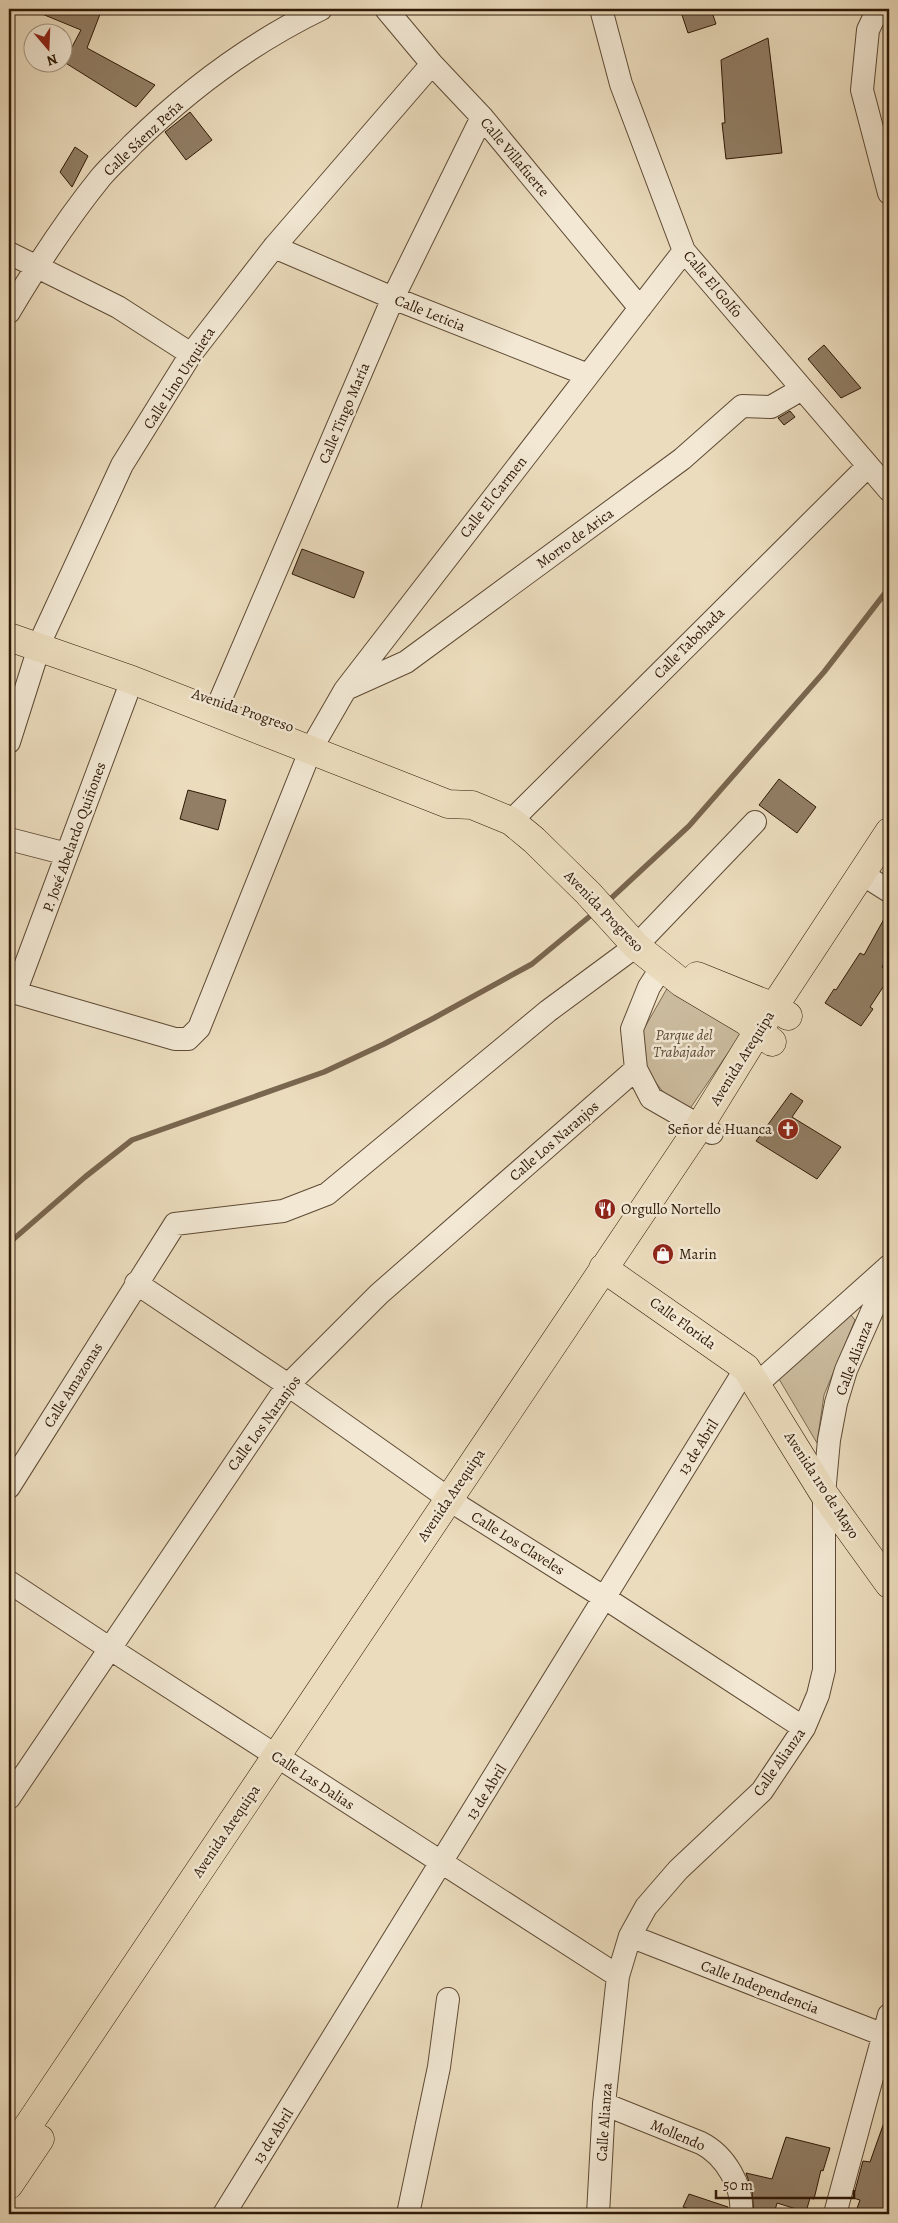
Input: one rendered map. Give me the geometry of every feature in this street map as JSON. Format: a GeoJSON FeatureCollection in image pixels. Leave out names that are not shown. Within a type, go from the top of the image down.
{"type":"FeatureCollection","features":[{"type":"Feature","properties":{"kind":"main road","name":"Avenida Progreso"},"geometry":{"type":"LineString","coordinates":[[9,626],[40,643],[132,680],[455,791],[472,805],[511,821],[534,840],[588,893],[633,943],[682,983],[765,1036]]}},
{"type":"Feature","properties":{"kind":"main road","name":"Avenida Progreso"},"geometry":{"type":"LineString","coordinates":[[9,637],[40,643],[216,708]]}},
{"type":"Feature","properties":{"kind":"main road","name":"Avenida Arequipa"},"geometry":{"type":"LineString","coordinates":[[10,2172],[705,1130],[781,1012],[879,878],[889,832]]}},
{"type":"Feature","properties":{"kind":"main road","name":"Avenida Progreso"},"geometry":{"type":"LineString","coordinates":[[662,966],[684,971],[781,1012]]}},
{"type":"Feature","properties":{"kind":"main road","name":"Calle Florida"},"geometry":{"type":"LineString","coordinates":[[610,1272],[752,1376]]}},
{"type":"Feature","properties":{"kind":"main road","name":"Avenida 1ro de Mayo"},"geometry":{"type":"LineString","coordinates":[[752,1376],[824,1494],[889,1584]]}},
{"type":"Feature","properties":{"kind":"street","name":"Calle Sáenz Peña"},"geometry":{"type":"LineString","coordinates":[[9,312],[37,265],[102,176],[159,118],[221,68],[296,21],[321,9]]}},
{"type":"Feature","properties":{"kind":"street","name":"Calle Villafuerte"},"geometry":{"type":"LineString","coordinates":[[386,9],[432,64],[482,117],[640,308]]}},
{"type":"Feature","properties":{"kind":"street","name":"Calle El Golfo"},"geometry":{"type":"LineString","coordinates":[[601,9],[621,84],[684,250],[889,490]]}},
{"type":"Feature","properties":{"kind":"street"},"geometry":{"type":"LineString","coordinates":[[878,9],[868,30],[862,90],[889,193]]}},
{"type":"Feature","properties":{"kind":"street","name":"Calle Lino Urquieta"},"geometry":{"type":"LineString","coordinates":[[9,742],[40,643],[122,465],[191,354],[274,247],[432,64]]}},
{"type":"Feature","properties":{"kind":"street","name":"Calle Tingo María"},"geometry":{"type":"LineString","coordinates":[[216,708],[393,298],[482,117]]}},
{"type":"Feature","properties":{"kind":"street","name":"Calle Leticia"},"geometry":{"type":"LineString","coordinates":[[274,247],[393,298],[588,375]]}},
{"type":"Feature","properties":{"kind":"street","name":"Calle El Carmen"},"geometry":{"type":"LineString","coordinates":[[12,992],[175,1039],[188,1039],[199,1028],[314,742],[345,690],[684,250]]}},
{"type":"Feature","properties":{"kind":"street"},"geometry":{"type":"LineString","coordinates":[[9,253],[118,306],[191,354]]}},
{"type":"Feature","properties":{"kind":"street","name":"Morro de Arica"},"geometry":{"type":"LineString","coordinates":[[345,690],[406,662],[682,458],[742,406],[771,407],[802,388]]}},
{"type":"Feature","properties":{"kind":"street","name":"Calle Tabohada"},"geometry":{"type":"LineString","coordinates":[[511,821],[868,466]]}},
{"type":"Feature","properties":{"kind":"street","name":"P. José Abelardo Quiñones"},"geometry":{"type":"LineString","coordinates":[[12,992],[67,854],[132,680]]}},
{"type":"Feature","properties":{"kind":"street","name":"Calle Amazonas"},"geometry":{"type":"LineString","coordinates":[[9,1487],[175,1224],[283,1211],[327,1194],[633,943],[755,822]]}},
{"type":"Feature","properties":{"kind":"street"},"geometry":{"type":"LineString","coordinates":[[9,839],[67,854]]}},
{"type":"Feature","properties":{"kind":"street"},"geometry":{"type":"LineString","coordinates":[[662,966],[649,987],[632,1029],[636,1070],[651,1098],[705,1130]]}},
{"type":"Feature","properties":{"kind":"street","name":"Calle Los Naranjos"},"geometry":{"type":"LineString","coordinates":[[9,1798],[288,1385],[379,1294],[636,1070]]}},
{"type":"Feature","properties":{"kind":"street","name":"Calle Alianza"},"geometry":{"type":"LineString","coordinates":[[752,1376],[889,1265]]}},
{"type":"Feature","properties":{"kind":"street","name":"Calle Alianza"},"geometry":{"type":"LineString","coordinates":[[598,2214],[604,2104],[618,1976],[630,1936],[646,1907],[678,1870],[762,1792],[804,1728],[818,1694],[824,1670],[824,1494],[829,1440],[836,1403],[846,1370],[889,1273]]}},
{"type":"Feature","properties":{"kind":"street","name":"Calle Los Claveles"},"geometry":{"type":"LineString","coordinates":[[136,1283],[288,1385],[456,1503],[804,1728]]}},
{"type":"Feature","properties":{"kind":"street","name":"13 de Abril"},"geometry":{"type":"LineString","coordinates":[[224,2214],[605,1598],[752,1376]]}},
{"type":"Feature","properties":{"kind":"street","name":"Calle Las Dalias"},"geometry":{"type":"LineString","coordinates":[[9,1582],[618,1976]]}},
{"type":"Feature","properties":{"kind":"street","name":"Calle Independencia"},"geometry":{"type":"LineString","coordinates":[[630,1936],[887,2029]]}},
{"type":"Feature","properties":{"kind":"street"},"geometry":{"type":"LineString","coordinates":[[408,2214],[439,2067],[448,1999]]}},
{"type":"Feature","properties":{"kind":"street"},"geometry":{"type":"LineString","coordinates":[[835,2214],[887,2029]]}},
{"type":"Feature","properties":{"kind":"street","name":"Mollendo"},"geometry":{"type":"LineString","coordinates":[[604,2104],[701,2143],[714,2151],[726,2163],[735,2182],[741,2214]]}},
{"type":"Feature","properties":{"kind":"green space","name":"Parque del Trabajador"},"geometry":{"type":"Polygon","coordinates":[[[669,985],[743,1031],[687,1113],[666,1096],[645,1068],[637,1041],[669,985]]]}},
{"type":"Feature","properties":{"kind":"green space"},"geometry":{"type":"Polygon","coordinates":[[[850,1314],[855,1320],[824,1395],[817,1443],[776,1374],[850,1314]]]}},
{"type":"Feature","properties":{"kind":"building"},"geometry":{"type":"Polygon","coordinates":[[[30,9],[102,9],[87,48],[155,85],[136,107],[72,67],[72,47],[81,30],[72,26],[72,22],[62,22],[30,9]]]}},
{"type":"Feature","properties":{"kind":"building"},"geometry":{"type":"Polygon","coordinates":[[[680,9],[711,9],[716,24],[688,33],[680,9]]]}},
{"type":"Feature","properties":{"kind":"building"},"geometry":{"type":"Polygon","coordinates":[[[768,38],[782,153],[726,159],[722,123],[725,123],[721,60],[768,38]]]}},
{"type":"Feature","properties":{"kind":"building"},"geometry":{"type":"Polygon","coordinates":[[[190,112],[212,140],[186,160],[165,132],[190,112]]]}},
{"type":"Feature","properties":{"kind":"building"},"geometry":{"type":"Polygon","coordinates":[[[75,147],[88,156],[72,187],[60,172],[75,147]]]}},
{"type":"Feature","properties":{"kind":"building"},"geometry":{"type":"Polygon","coordinates":[[[824,345],[861,388],[841,398],[808,359],[824,345]]]}},
{"type":"Feature","properties":{"kind":"building"},"geometry":{"type":"Polygon","coordinates":[[[790,411],[795,417],[784,425],[778,418],[790,411]]]}},
{"type":"Feature","properties":{"kind":"building"},"geometry":{"type":"Polygon","coordinates":[[[302,549],[364,572],[354,598],[292,574],[302,549]]]}},
{"type":"Feature","properties":{"kind":"building"},"geometry":{"type":"Polygon","coordinates":[[[779,779],[816,807],[797,833],[759,805],[779,779]]]}},
{"type":"Feature","properties":{"kind":"building"},"geometry":{"type":"Polygon","coordinates":[[[188,790],[226,800],[218,830],[180,819],[188,790]]]}},
{"type":"Feature","properties":{"kind":"building"},"geometry":{"type":"Polygon","coordinates":[[[889,910],[889,954],[882,967],[889,972],[889,978],[870,1007],[873,1009],[861,1026],[825,1003],[834,989],[836,990],[860,953],[864,955],[889,910]]]}},
{"type":"Feature","properties":{"kind":"building","name":"Señor de Huanca"},"geometry":{"type":"Polygon","coordinates":[[[791,1093],[803,1101],[792,1117],[841,1147],[817,1179],[756,1141],[791,1093]]]}},
{"type":"Feature","properties":{"kind":"building"},"geometry":{"type":"Polygon","coordinates":[[[887,2114],[889,2114],[889,2214],[855,2214],[860,2200],[853,2198],[863,2161],[870,2162],[887,2114]]]}},
{"type":"Feature","properties":{"kind":"building"},"geometry":{"type":"Polygon","coordinates":[[[786,2137],[830,2148],[823,2171],[821,2170],[814,2199],[810,2198],[806,2212],[777,2203],[774,2214],[754,2214],[752,2191],[746,2173],[772,2179],[786,2137]]]}},
{"type":"Feature","properties":{"kind":"building"},"geometry":{"type":"Polygon","coordinates":[[[689,2194],[728,2207],[728,2214],[705,2214],[683,2207],[689,2194]]]}},
{"type":"Feature","properties":{"kind":"waterway"},"geometry":{"type":"LineString","coordinates":[[606,903],[689,826],[824,672],[889,588]]}},
{"type":"Feature","properties":{"kind":"waterway"},"geometry":{"type":"LineString","coordinates":[[9,1243],[85,1177],[132,1140],[324,1072],[384,1044],[532,964],[595,912]]}},
{"type":"Feature","properties":{"kind":"place","name":"Señor de Huanca"},"geometry":{"type":"Point","coordinates":[788,1129]}},
{"type":"Feature","properties":{"kind":"place","name":"Orgullo Nortello"},"geometry":{"type":"Point","coordinates":[605,1209]}},
{"type":"Feature","properties":{"kind":"place","name":"Marin"},"geometry":{"type":"Point","coordinates":[663,1254]}}]}
